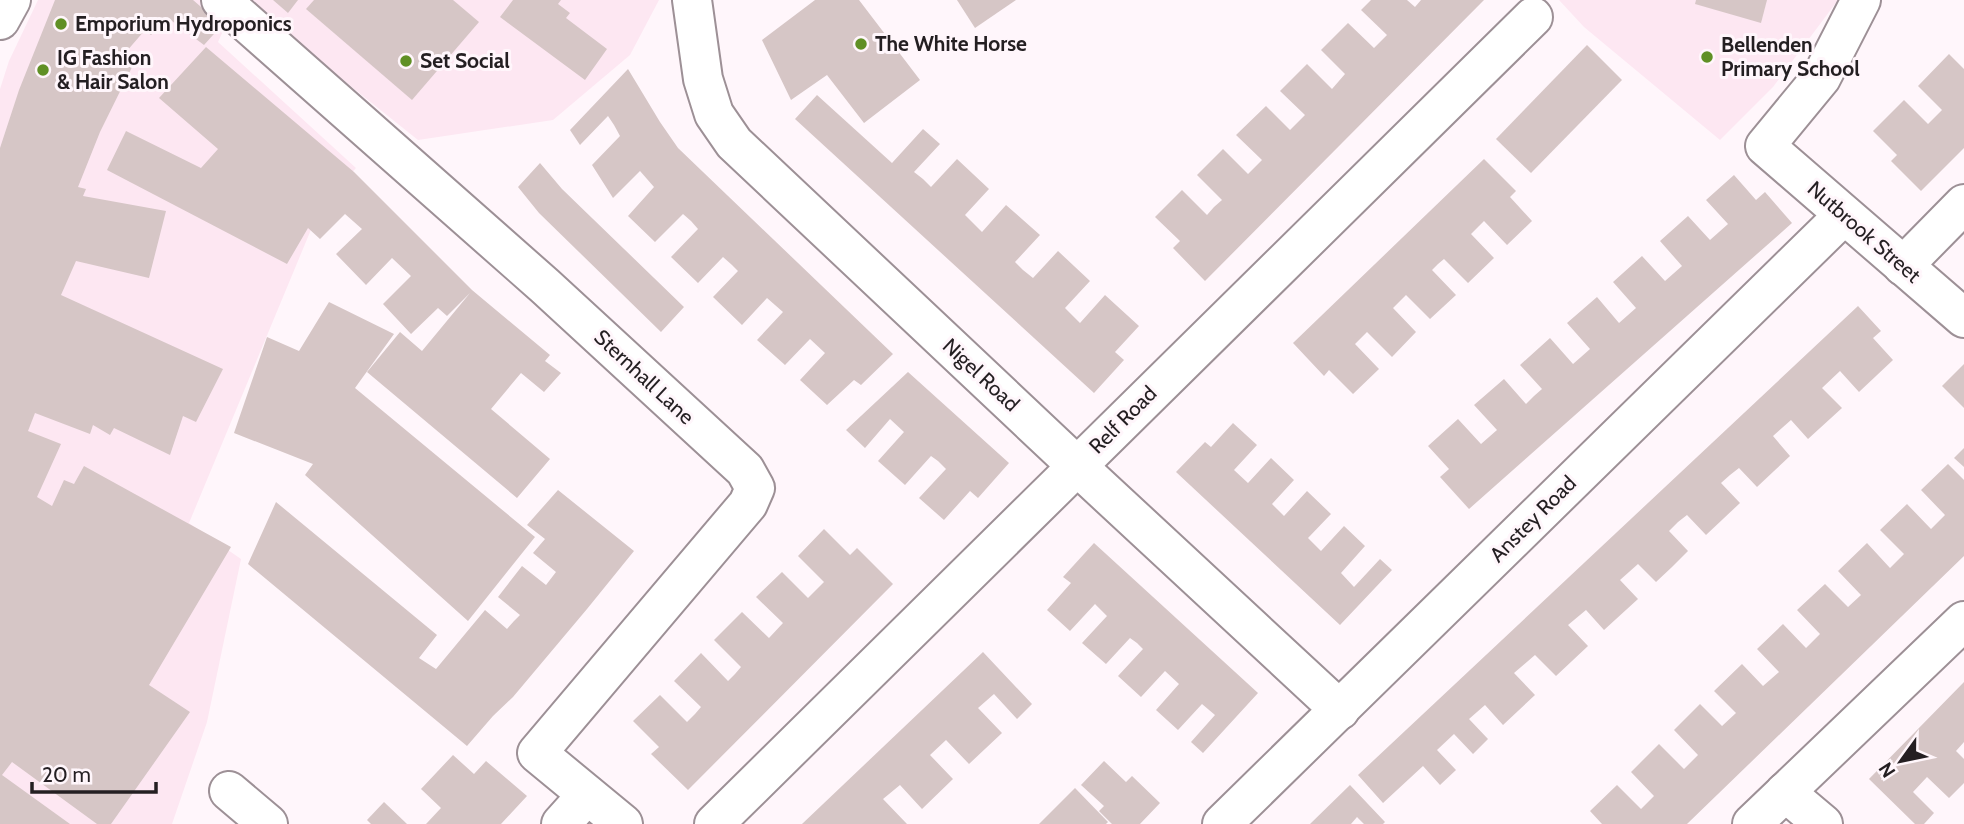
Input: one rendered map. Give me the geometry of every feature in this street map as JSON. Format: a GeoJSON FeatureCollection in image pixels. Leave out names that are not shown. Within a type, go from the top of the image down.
{"type":"FeatureCollection","features":[{"type":"Feature","properties":{"kind":"street"},"geometry":{"type":"LineString","coordinates":[[0,20],[10,0]]}},
{"type":"Feature","properties":{"kind":"street","name":"Nigel Road"},"geometry":{"type":"LineString","coordinates":[[692,0],[703,79],[714,114],[734,143],[1339,710]]}},
{"type":"Feature","properties":{"kind":"street","name":"Nutbrook Street"},"geometry":{"type":"LineString","coordinates":[[1861,0],[1821,78],[1765,146],[1964,318]]}},
{"type":"Feature","properties":{"kind":"street","name":"Sternhall Lane"},"geometry":{"type":"LineString","coordinates":[[226,4],[555,296],[745,470],[755,488],[748,505],[537,753],[587,795]]}},
{"type":"Feature","properties":{"kind":"street","name":"Relf Road"},"geometry":{"type":"LineString","coordinates":[[714,824],[1533,16]]}},
{"type":"Feature","properties":{"kind":"street"},"geometry":{"type":"LineString","coordinates":[[1903,266],[1964,204]]}},
{"type":"Feature","properties":{"kind":"street","name":"Anstey Road"},"geometry":{"type":"LineString","coordinates":[[1222,824],[1844,215]]}},
{"type":"Feature","properties":{"kind":"street"},"geometry":{"type":"LineString","coordinates":[[1752,824],[1964,621]]}},
{"type":"Feature","properties":{"kind":"street"},"geometry":{"type":"LineString","coordinates":[[229,791],[268,824]]}},
{"type":"Feature","properties":{"kind":"street"},"geometry":{"type":"LineString","coordinates":[[1785,792],[1823,824]]}},
{"type":"Feature","properties":{"kind":"street"},"geometry":{"type":"LineString","coordinates":[[561,824],[587,795],[624,824]]}},
{"type":"Feature","properties":{"kind":"shaded area"},"geometry":{"type":"Polygon","coordinates":[[[38,0],[201,0],[227,22],[218,42],[356,168],[320,208],[189,523],[241,559],[207,722],[172,824],[0,824],[0,89],[9,61],[38,0]]]}},
{"type":"Feature","properties":{"kind":"shaded area"},"geometry":{"type":"Polygon","coordinates":[[[243,0],[659,0],[630,55],[553,120],[418,140],[243,0]]]}},
{"type":"Feature","properties":{"kind":"shaded area","name":"Bellenden Primary School"},"geometry":{"type":"Polygon","coordinates":[[[1559,0],[1838,0],[1773,87],[1720,140],[1584,27],[1559,0]]]}},
{"type":"Feature","properties":{"kind":"building"},"geometry":{"type":"Polygon","coordinates":[[[55,0],[193,0],[222,25],[204,45],[168,18],[151,35],[145,30],[126,52],[136,59],[100,132],[78,187],[86,189],[83,196],[166,211],[149,278],[76,261],[61,295],[223,369],[196,422],[183,416],[170,455],[114,428],[110,435],[93,425],[90,434],[35,413],[28,431],[61,444],[37,497],[52,506],[64,480],[74,484],[84,466],[231,547],[149,685],[190,712],[111,824],[97,824],[12,762],[2,775],[70,824],[0,824],[0,148],[19,90],[55,0]]]}},
{"type":"Feature","properties":{"kind":"building"},"geometry":{"type":"Polygon","coordinates":[[[273,0],[298,0],[288,13],[273,0]]]}},
{"type":"Feature","properties":{"kind":"building","name":"Set Social"},"geometry":{"type":"Polygon","coordinates":[[[314,0],[453,0],[479,22],[412,100],[306,9],[314,0]]]}},
{"type":"Feature","properties":{"kind":"building"},"geometry":{"type":"Polygon","coordinates":[[[513,0],[561,0],[558,4],[570,13],[566,18],[607,49],[585,80],[500,17],[513,0]]]}},
{"type":"Feature","properties":{"kind":"building"},"geometry":{"type":"Polygon","coordinates":[[[815,0],[859,0],[920,80],[864,123],[827,75],[791,100],[762,40],[815,0]]]}},
{"type":"Feature","properties":{"kind":"building"},"geometry":{"type":"Polygon","coordinates":[[[957,0],[1016,0],[975,28],[957,0]]]}},
{"type":"Feature","properties":{"kind":"building"},"geometry":{"type":"Polygon","coordinates":[[[1371,0],[1407,0],[1415,7],[1421,0],[1484,0],[1205,281],[1173,248],[1180,241],[1155,217],[1182,190],[1207,215],[1222,200],[1197,175],[1223,149],[1248,174],[1262,160],[1236,135],[1266,106],[1290,130],[1305,115],[1280,91],[1307,64],[1332,89],[1345,74],[1321,50],[1348,23],[1374,48],[1387,35],[1361,10],[1371,0]]]}},
{"type":"Feature","properties":{"kind":"building"},"geometry":{"type":"Polygon","coordinates":[[[1696,0],[1767,0],[1761,23],[1695,4],[1696,0]]]}},
{"type":"Feature","properties":{"kind":"building"},"geometry":{"type":"Polygon","coordinates":[[[1587,45],[1622,80],[1531,173],[1496,139],[1587,45]]]}},
{"type":"Feature","properties":{"kind":"building"},"geometry":{"type":"Polygon","coordinates":[[[206,47],[354,172],[472,290],[550,355],[545,361],[561,373],[544,392],[521,373],[491,409],[550,459],[517,498],[367,372],[400,332],[422,351],[470,293],[447,316],[438,308],[411,334],[383,304],[411,276],[392,258],[366,285],[336,254],[362,229],[345,214],[320,239],[308,228],[287,264],[107,170],[126,131],[201,168],[218,149],[159,98],[206,47]]]}},
{"type":"Feature","properties":{"kind":"building"},"geometry":{"type":"Polygon","coordinates":[[[1949,54],[1964,69],[1964,148],[1921,191],[1891,161],[1897,155],[1873,131],[1904,100],[1928,124],[1942,110],[1918,86],[1949,54]]]}},
{"type":"Feature","properties":{"kind":"building"},"geometry":{"type":"Polygon","coordinates":[[[628,69],[678,148],[893,354],[861,385],[854,380],[827,405],[800,380],[825,353],[810,339],[785,365],[757,340],[783,312],[767,298],[742,325],[713,297],[738,271],[732,265],[723,257],[698,283],[671,257],[698,229],[691,221],[683,214],[655,242],[628,216],[654,187],[640,171],[613,198],[592,165],[620,136],[614,125],[608,116],[580,145],[570,130],[628,69]]]}},
{"type":"Feature","properties":{"kind":"building"},"geometry":{"type":"Polygon","coordinates":[[[817,95],[892,163],[923,129],[940,144],[914,172],[931,187],[957,159],[989,189],[965,215],[982,232],[1006,205],[1040,235],[1015,262],[1023,270],[1033,278],[1058,251],[1090,281],[1065,308],[1080,323],[1105,295],[1139,326],[1115,352],[1124,360],[1094,393],[795,119],[817,95]]]}},
{"type":"Feature","properties":{"kind":"building"},"geometry":{"type":"Polygon","coordinates":[[[1484,159],[1516,191],[1510,197],[1532,221],[1507,245],[1484,221],[1471,234],[1494,258],[1468,283],[1444,259],[1438,264],[1432,270],[1456,295],[1430,319],[1406,295],[1393,308],[1416,332],[1392,357],[1367,332],[1355,344],[1379,369],[1353,394],[1329,370],[1324,376],[1293,343],[1484,159]]]}},
{"type":"Feature","properties":{"kind":"building"},"geometry":{"type":"Polygon","coordinates":[[[540,163],[562,189],[684,307],[661,332],[539,213],[518,187],[540,163]]]}},
{"type":"Feature","properties":{"kind":"building"},"geometry":{"type":"Polygon","coordinates":[[[1734,175],[1756,200],[1765,192],[1792,223],[1469,509],[1440,477],[1449,469],[1428,446],[1458,419],[1481,444],[1497,430],[1474,405],[1504,379],[1526,404],[1542,389],[1520,365],[1550,338],[1573,364],[1581,357],[1590,349],[1567,323],[1597,297],[1619,323],[1636,308],[1613,282],[1642,256],[1665,281],[1682,266],[1660,241],[1688,216],[1710,240],[1728,224],[1706,200],[1734,175]]]}},
{"type":"Feature","properties":{"kind":"building"},"geometry":{"type":"Polygon","coordinates":[[[329,302],[394,334],[355,388],[535,537],[468,621],[305,475],[313,464],[234,433],[267,337],[299,351],[329,302]]]}},
{"type":"Feature","properties":{"kind":"building"},"geometry":{"type":"Polygon","coordinates":[[[1858,306],[1881,331],[1873,338],[1893,360],[1859,392],[1840,371],[1822,388],[1842,408],[1808,439],[1791,420],[1773,436],[1790,456],[1757,487],[1739,468],[1721,483],[1740,503],[1706,535],[1687,515],[1669,531],[1688,551],[1656,582],[1638,564],[1620,580],[1638,599],[1604,630],[1586,610],[1568,625],[1588,646],[1556,676],[1535,655],[1514,673],[1535,695],[1503,725],[1485,705],[1469,719],[1488,739],[1473,754],[1454,734],[1437,750],[1456,770],[1440,785],[1423,766],[1383,803],[1358,775],[1858,306]]]}},
{"type":"Feature","properties":{"kind":"building"},"geometry":{"type":"Polygon","coordinates":[[[1964,364],[1964,408],[1942,386],[1964,364]]]}},
{"type":"Feature","properties":{"kind":"building"},"geometry":{"type":"Polygon","coordinates":[[[908,372],[1009,463],[978,498],[970,491],[944,520],[919,498],[946,469],[938,461],[931,456],[905,485],[878,461],[904,432],[890,419],[865,448],[846,430],[908,372]]]}},
{"type":"Feature","properties":{"kind":"building"},"geometry":{"type":"Polygon","coordinates":[[[1233,423],[1257,445],[1234,470],[1248,483],[1271,458],[1294,480],[1272,504],[1284,516],[1307,491],[1331,514],[1308,538],[1321,551],[1344,526],[1365,546],[1341,573],[1354,587],[1380,559],[1392,570],[1340,625],[1176,472],[1205,442],[1211,447],[1233,423]]]}},
{"type":"Feature","properties":{"kind":"building"},"geometry":{"type":"Polygon","coordinates":[[[1964,448],[1964,467],[1954,458],[1964,448]]]}},
{"type":"Feature","properties":{"kind":"building"},"geometry":{"type":"Polygon","coordinates":[[[1948,464],[1964,480],[1964,556],[1687,824],[1602,824],[1590,811],[1617,785],[1641,809],[1654,796],[1631,772],[1659,744],[1684,769],[1698,755],[1674,730],[1700,704],[1722,726],[1736,713],[1714,691],[1742,664],[1763,686],[1779,672],[1757,649],[1783,624],[1806,648],[1820,634],[1797,610],[1825,584],[1848,607],[1861,595],[1838,571],[1867,543],[1890,568],[1904,554],[1880,530],[1907,504],[1931,529],[1945,515],[1921,490],[1948,464]]]}},
{"type":"Feature","properties":{"kind":"building"},"geometry":{"type":"Polygon","coordinates":[[[558,490],[634,551],[513,697],[467,746],[248,564],[276,502],[437,635],[419,658],[436,669],[485,610],[507,629],[520,615],[498,597],[522,566],[546,585],[556,572],[533,553],[545,539],[527,525],[558,490]]]}},
{"type":"Feature","properties":{"kind":"building"},"geometry":{"type":"Polygon","coordinates":[[[824,529],[850,555],[857,548],[893,584],[688,790],[651,754],[659,747],[633,721],[660,695],[687,722],[695,714],[701,707],[674,681],[701,653],[728,681],[735,674],[741,667],[714,640],[742,612],[769,638],[783,623],[756,597],[782,572],[808,598],[824,582],[798,556],[824,529]]]}},
{"type":"Feature","properties":{"kind":"building"},"geometry":{"type":"Polygon","coordinates":[[[1094,543],[1258,693],[1203,753],[1191,742],[1215,715],[1202,704],[1178,730],[1156,710],[1179,684],[1165,671],[1141,697],[1118,676],[1143,649],[1137,643],[1130,638],[1106,664],[1082,643],[1107,616],[1095,604],[1070,631],[1047,610],[1071,583],[1063,577],[1094,543]]]}},
{"type":"Feature","properties":{"kind":"building"},"geometry":{"type":"Polygon","coordinates":[[[983,652],[1032,704],[1017,719],[994,694],[978,708],[1002,733],[969,764],[946,740],[930,755],[953,779],[922,809],[900,785],[883,799],[907,824],[802,824],[983,652]]]}},
{"type":"Feature","properties":{"kind":"building"},"geometry":{"type":"Polygon","coordinates":[[[1964,682],[1964,742],[1956,751],[1964,759],[1964,783],[1949,798],[1927,777],[1913,792],[1934,813],[1924,824],[1915,824],[1869,779],[1964,682]]]}},
{"type":"Feature","properties":{"kind":"building"},"geometry":{"type":"Polygon","coordinates":[[[453,755],[474,774],[486,761],[527,796],[501,824],[426,824],[441,808],[421,789],[453,755]]]}},
{"type":"Feature","properties":{"kind":"building"},"geometry":{"type":"Polygon","coordinates":[[[1104,761],[1126,782],[1132,776],[1160,803],[1140,824],[1112,824],[1099,811],[1104,806],[1081,785],[1104,761]]]}},
{"type":"Feature","properties":{"kind":"building"},"geometry":{"type":"Polygon","coordinates":[[[1350,785],[1385,822],[1383,824],[1364,824],[1357,817],[1351,824],[1310,824],[1350,785]]]}},
{"type":"Feature","properties":{"kind":"building"},"geometry":{"type":"Polygon","coordinates":[[[1075,788],[1108,822],[1106,824],[1039,824],[1075,788]]]}},
{"type":"Feature","properties":{"kind":"building"},"geometry":{"type":"Polygon","coordinates":[[[384,802],[407,824],[371,824],[367,820],[384,802]]]}},
{"type":"Feature","properties":{"kind":"place","name":"Emporium Hydroponics"},"geometry":{"type":"Point","coordinates":[61,24]}},
{"type":"Feature","properties":{"kind":"place","name":"The White Horse"},"geometry":{"type":"Point","coordinates":[861,44]}},
{"type":"Feature","properties":{"kind":"place","name":"Bellenden Primary School"},"geometry":{"type":"Point","coordinates":[1707,57]}},
{"type":"Feature","properties":{"kind":"place","name":"Set Social"},"geometry":{"type":"Point","coordinates":[406,61]}},
{"type":"Feature","properties":{"kind":"place","name":"IG Fashion & Hair Salon"},"geometry":{"type":"Point","coordinates":[43,70]}}]}
